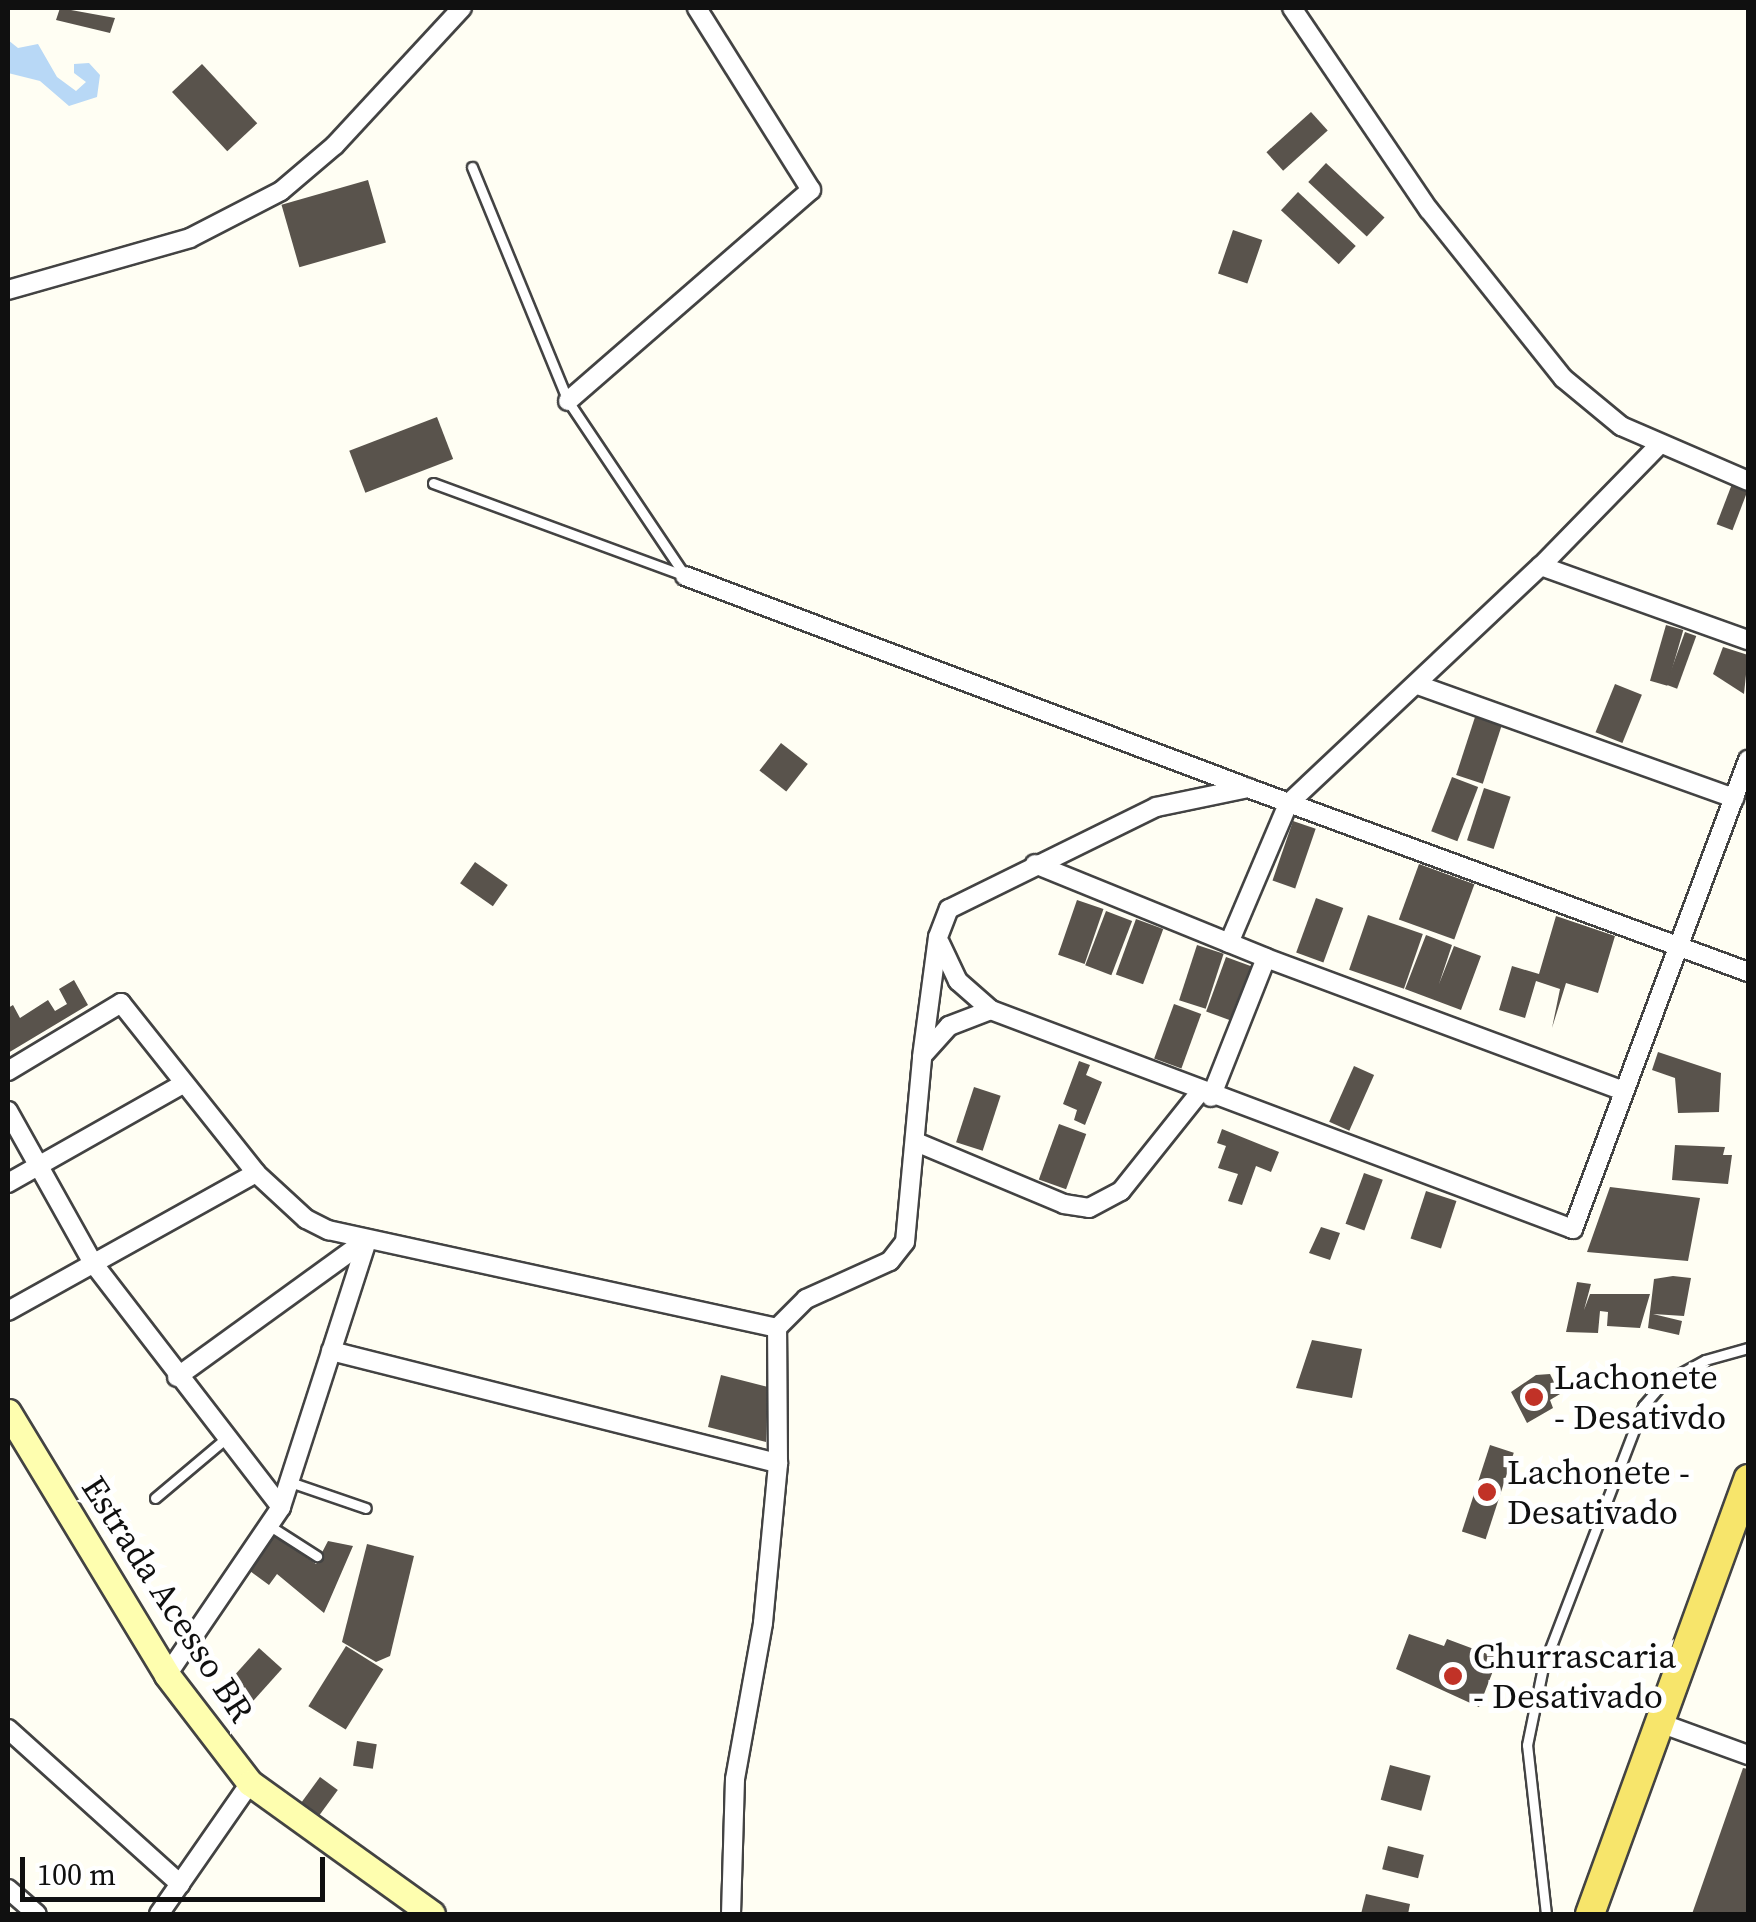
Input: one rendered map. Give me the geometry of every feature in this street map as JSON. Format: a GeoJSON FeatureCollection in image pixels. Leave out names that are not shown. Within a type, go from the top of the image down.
{"type":"FeatureCollection","features":[{"type":"Feature","properties":{"kind":"main road"},"geometry":{"type":"LineString","coordinates":[[1590,1914],[1660,1723],[1740,1528],[1748,1479]]}},
{"type":"Feature","properties":{"kind":"street"},"geometry":{"type":"LineString","coordinates":[[8,290],[190,238],[281,191],[335,145],[462,8]]}},
{"type":"Feature","properties":{"kind":"street"},"geometry":{"type":"LineString","coordinates":[[568,401],[811,190],[696,8]]}},
{"type":"Feature","properties":{"kind":"street"},"geometry":{"type":"LineString","coordinates":[[1292,8],[1429,210],[1563,378],[1621,426],[1658,446],[1748,480]]}},
{"type":"Feature","properties":{"kind":"street"},"geometry":{"type":"LineString","coordinates":[[1229,942],[1288,804],[1541,566],[1658,446]]}},
{"type":"Feature","properties":{"kind":"street"},"geometry":{"type":"LineString","coordinates":[[1541,566],[1748,640]]}},
{"type":"Feature","properties":{"kind":"street"},"geometry":{"type":"LineString","coordinates":[[685,576],[1288,804],[1748,972]]}},
{"type":"Feature","properties":{"kind":"street"},"geometry":{"type":"LineString","coordinates":[[1418,685],[1734,798]]}},
{"type":"Feature","properties":{"kind":"street"},"geometry":{"type":"LineString","coordinates":[[938,937],[958,981],[991,1010],[1206,1095],[1572,1229],[1748,760]]}},
{"type":"Feature","properties":{"kind":"street"},"geometry":{"type":"LineString","coordinates":[[731,1914],[734,1779],[763,1623],[778,1463],[777,1328],[806,1299],[898,1252],[909,1231],[922,1057],[938,937],[949,908],[1156,806],[1248,788]]}},
{"type":"Feature","properties":{"kind":"street"},"geometry":{"type":"LineString","coordinates":[[1035,864],[1266,958],[1624,1091]]}},
{"type":"Feature","properties":{"kind":"street"},"geometry":{"type":"LineString","coordinates":[[916,1142],[1064,1204],[1090,1208],[1121,1191],[1206,1095],[1266,958]]}},
{"type":"Feature","properties":{"kind":"street"},"geometry":{"type":"LineString","coordinates":[[8,1071],[121,1004],[256,1172],[306,1219],[367,1240],[777,1328]]}},
{"type":"Feature","properties":{"kind":"street"},"geometry":{"type":"LineString","coordinates":[[922,1057],[950,1026],[991,1010]]}},
{"type":"Feature","properties":{"kind":"street"},"geometry":{"type":"LineString","coordinates":[[8,1183],[183,1084]]}},
{"type":"Feature","properties":{"kind":"street"},"geometry":{"type":"LineString","coordinates":[[8,1111],[36,1169],[93,1263],[176,1377],[282,1508]]}},
{"type":"Feature","properties":{"kind":"street"},"geometry":{"type":"LineString","coordinates":[[8,1311],[256,1172]]}},
{"type":"Feature","properties":{"kind":"street"},"geometry":{"type":"LineString","coordinates":[[168,1675],[282,1508],[367,1240]]}},
{"type":"Feature","properties":{"kind":"street"},"geometry":{"type":"LineString","coordinates":[[176,1377],[367,1240]]}},
{"type":"Feature","properties":{"kind":"street"},"geometry":{"type":"LineString","coordinates":[[331,1351],[778,1463]]}},
{"type":"Feature","properties":{"kind":"street","name":"Estrada Acesso BR"},"geometry":{"type":"LineString","coordinates":[[8,1415],[168,1675],[250,1782],[432,1914]]}},
{"type":"Feature","properties":{"kind":"street"},"geometry":{"type":"LineString","coordinates":[[1660,1723],[1748,1756]]}},
{"type":"Feature","properties":{"kind":"street"},"geometry":{"type":"LineString","coordinates":[[8,1729],[180,1884]]}},
{"type":"Feature","properties":{"kind":"street"},"geometry":{"type":"LineString","coordinates":[[159,1914],[250,1782]]}},
{"type":"Feature","properties":{"kind":"street"},"geometry":{"type":"LineString","coordinates":[[8,1889],[38,1914]]}},
{"type":"Feature","properties":{"kind":"lane"},"geometry":{"type":"LineString","coordinates":[[472,167],[568,401],[685,576]]}},
{"type":"Feature","properties":{"kind":"lane"},"geometry":{"type":"LineString","coordinates":[[433,483],[685,576]]}},
{"type":"Feature","properties":{"kind":"lane"},"geometry":{"type":"LineString","coordinates":[[1546,1914],[1527,1745],[1544,1667],[1643,1406],[1663,1383],[1705,1360],[1748,1348]]}},
{"type":"Feature","properties":{"kind":"lane"},"geometry":{"type":"LineString","coordinates":[[155,1498],[224,1439]]}},
{"type":"Feature","properties":{"kind":"lane"},"geometry":{"type":"LineString","coordinates":[[290,1482],[366,1508]]}},
{"type":"Feature","properties":{"kind":"lane"},"geometry":{"type":"LineString","coordinates":[[270,1526],[317,1556]]}},
{"type":"Feature","properties":{"kind":"water"},"geometry":{"type":"Polygon","coordinates":[[[8,40],[18,48],[38,44],[57,77],[76,91],[86,82],[74,73],[74,64],[89,63],[100,75],[97,97],[69,106],[40,81],[8,73],[8,40]]]}},
{"type":"Feature","properties":{"kind":"building"},"geometry":{"type":"Polygon","coordinates":[[[60,8],[115,18],[110,33],[56,20],[60,8]]]}},
{"type":"Feature","properties":{"kind":"building"},"geometry":{"type":"Polygon","coordinates":[[[202,64],[257,123],[227,151],[172,92],[202,64]]]}},
{"type":"Feature","properties":{"kind":"building"},"geometry":{"type":"Polygon","coordinates":[[[1311,112],[1328,131],[1283,171],[1266,152],[1311,112]]]}},
{"type":"Feature","properties":{"kind":"building"},"geometry":{"type":"Polygon","coordinates":[[[1326,163],[1385,218],[1367,237],[1308,182],[1326,163]]]}},
{"type":"Feature","properties":{"kind":"building"},"geometry":{"type":"Polygon","coordinates":[[[368,180],[386,242],[299,267],[281,205],[368,180]]]}},
{"type":"Feature","properties":{"kind":"building"},"geometry":{"type":"Polygon","coordinates":[[[1298,192],[1356,246],[1339,264],[1281,210],[1298,192]]]}},
{"type":"Feature","properties":{"kind":"building"},"geometry":{"type":"Polygon","coordinates":[[[1233,230],[1262,240],[1247,284],[1218,273],[1233,230]]]}},
{"type":"Feature","properties":{"kind":"building"},"geometry":{"type":"Polygon","coordinates":[[[437,417],[453,459],[365,493],[349,451],[437,417]]]}},
{"type":"Feature","properties":{"kind":"building"},"geometry":{"type":"Polygon","coordinates":[[[1732,484],[1748,490],[1732,530],[1717,524],[1732,484]]]}},
{"type":"Feature","properties":{"kind":"building"},"geometry":{"type":"Polygon","coordinates":[[[1666,625],[1683,630],[1667,686],[1650,681],[1666,625]]]}},
{"type":"Feature","properties":{"kind":"building"},"geometry":{"type":"Polygon","coordinates":[[[1685,632],[1696,636],[1677,689],[1666,685],[1685,632]]]}},
{"type":"Feature","properties":{"kind":"building"},"geometry":{"type":"Polygon","coordinates":[[[1723,647],[1748,655],[1744,694],[1713,674],[1723,647]]]}},
{"type":"Feature","properties":{"kind":"building"},"geometry":{"type":"Polygon","coordinates":[[[1615,684],[1642,695],[1622,743],[1596,732],[1615,684]]]}},
{"type":"Feature","properties":{"kind":"building"},"geometry":{"type":"Polygon","coordinates":[[[1475,717],[1502,726],[1483,784],[1456,775],[1475,717]]]}},
{"type":"Feature","properties":{"kind":"building"},"geometry":{"type":"Polygon","coordinates":[[[781,743],[808,764],[786,792],[759,771],[781,743]]]}},
{"type":"Feature","properties":{"kind":"building"},"geometry":{"type":"Polygon","coordinates":[[[1452,777],[1478,787],[1457,841],[1431,831],[1452,777]]]}},
{"type":"Feature","properties":{"kind":"building"},"geometry":{"type":"Polygon","coordinates":[[[1484,788],[1511,797],[1494,849],[1467,840],[1484,788]]]}},
{"type":"Feature","properties":{"kind":"building"},"geometry":{"type":"Polygon","coordinates":[[[1293,821],[1316,829],[1295,888],[1272,881],[1293,821]]]}},
{"type":"Feature","properties":{"kind":"building"},"geometry":{"type":"Polygon","coordinates":[[[475,862],[508,885],[493,906],[460,883],[475,862]]]}},
{"type":"Feature","properties":{"kind":"building"},"geometry":{"type":"Polygon","coordinates":[[[1419,864],[1474,884],[1454,940],[1399,919],[1419,864]]]}},
{"type":"Feature","properties":{"kind":"building"},"geometry":{"type":"Polygon","coordinates":[[[1316,898],[1343,908],[1323,962],[1296,953],[1316,898]]]}},
{"type":"Feature","properties":{"kind":"building"},"geometry":{"type":"Polygon","coordinates":[[[1077,900],[1103,909],[1085,964],[1058,955],[1077,900]]]}},
{"type":"Feature","properties":{"kind":"building"},"geometry":{"type":"Polygon","coordinates":[[[1106,911],[1132,921],[1111,975],[1085,965],[1106,911]]]}},
{"type":"Feature","properties":{"kind":"building"},"geometry":{"type":"Polygon","coordinates":[[[1368,915],[1423,934],[1404,989],[1349,970],[1368,915]]]}},
{"type":"Feature","properties":{"kind":"building"},"geometry":{"type":"Polygon","coordinates":[[[1556,916],[1615,936],[1598,993],[1566,983],[1552,1028],[1560,989],[1536,981],[1525,1018],[1499,1010],[1512,966],[1539,974],[1556,916]]]}},
{"type":"Feature","properties":{"kind":"building"},"geometry":{"type":"Polygon","coordinates":[[[1136,919],[1163,929],[1143,984],[1116,974],[1136,919]]]}},
{"type":"Feature","properties":{"kind":"building"},"geometry":{"type":"Polygon","coordinates":[[[1426,935],[1452,945],[1439,984],[1454,946],[1481,956],[1461,1010],[1405,989],[1426,935]]]}},
{"type":"Feature","properties":{"kind":"building"},"geometry":{"type":"Polygon","coordinates":[[[1197,945],[1224,954],[1206,1009],[1179,1000],[1197,945]]]}},
{"type":"Feature","properties":{"kind":"building"},"geometry":{"type":"Polygon","coordinates":[[[1226,957],[1253,967],[1233,1021],[1206,1012],[1226,957]]]}},
{"type":"Feature","properties":{"kind":"building"},"geometry":{"type":"Polygon","coordinates":[[[74,980],[88,1005],[8,1053],[8,1008],[13,1005],[20,1018],[48,1000],[55,1011],[67,1004],[59,989],[74,980]]]}},
{"type":"Feature","properties":{"kind":"building"},"geometry":{"type":"Polygon","coordinates":[[[1174,1004],[1201,1014],[1181,1068],[1154,1059],[1174,1004]]]}},
{"type":"Feature","properties":{"kind":"building"},"geometry":{"type":"Polygon","coordinates":[[[1658,1052],[1721,1073],[1719,1112],[1678,1113],[1675,1078],[1652,1070],[1658,1052]]]}},
{"type":"Feature","properties":{"kind":"building"},"geometry":{"type":"Polygon","coordinates":[[[1079,1061],[1090,1065],[1086,1075],[1102,1082],[1085,1125],[1074,1120],[1077,1110],[1063,1104],[1079,1061]]]}},
{"type":"Feature","properties":{"kind":"building"},"geometry":{"type":"Polygon","coordinates":[[[1354,1066],[1374,1075],[1349,1131],[1329,1122],[1354,1066]]]}},
{"type":"Feature","properties":{"kind":"building"},"geometry":{"type":"Polygon","coordinates":[[[974,1087],[1001,1096],[983,1151],[956,1142],[974,1087]]]}},
{"type":"Feature","properties":{"kind":"building"},"geometry":{"type":"Polygon","coordinates":[[[1059,1124],[1086,1134],[1066,1189],[1039,1179],[1059,1124]]]}},
{"type":"Feature","properties":{"kind":"building"},"geometry":{"type":"Polygon","coordinates":[[[1222,1129],[1279,1152],[1271,1172],[1256,1166],[1242,1205],[1228,1201],[1238,1174],[1218,1168],[1226,1146],[1217,1143],[1222,1129]]]}},
{"type":"Feature","properties":{"kind":"building"},"geometry":{"type":"Polygon","coordinates":[[[1675,1145],[1725,1147],[1723,1155],[1732,1155],[1728,1184],[1672,1180],[1675,1145]]]}},
{"type":"Feature","properties":{"kind":"building"},"geometry":{"type":"Polygon","coordinates":[[[1364,1173],[1383,1180],[1364,1231],[1346,1224],[1364,1173]]]}},
{"type":"Feature","properties":{"kind":"building"},"geometry":{"type":"Polygon","coordinates":[[[1610,1187],[1700,1198],[1688,1261],[1587,1252],[1610,1187]]]}},
{"type":"Feature","properties":{"kind":"building"},"geometry":{"type":"Polygon","coordinates":[[[1426,1191],[1456,1201],[1441,1248],[1411,1239],[1426,1191]]]}},
{"type":"Feature","properties":{"kind":"building"},"geometry":{"type":"Polygon","coordinates":[[[1321,1227],[1340,1233],[1330,1260],[1309,1253],[1321,1227]]]}},
{"type":"Feature","properties":{"kind":"building"},"geometry":{"type":"Polygon","coordinates":[[[1691,1278],[1684,1316],[1653,1314],[1682,1321],[1679,1335],[1648,1328],[1654,1279],[1691,1278]]]}},
{"type":"Feature","properties":{"kind":"building"},"geometry":{"type":"Polygon","coordinates":[[[1577,1282],[1591,1284],[1584,1310],[1590,1294],[1650,1294],[1640,1328],[1607,1326],[1608,1312],[1600,1311],[1598,1333],[1566,1332],[1577,1282]]]}},
{"type":"Feature","properties":{"kind":"building"},"geometry":{"type":"Polygon","coordinates":[[[1312,1340],[1362,1349],[1352,1398],[1296,1388],[1312,1340]]]}},
{"type":"Feature","properties":{"kind":"building","name":"Lachonete - Desativdo"},"geometry":{"type":"Polygon","coordinates":[[[1550,1374],[1560,1394],[1550,1400],[1553,1408],[1527,1423],[1511,1392],[1536,1375],[1550,1374]]]}},
{"type":"Feature","properties":{"kind":"building"},"geometry":{"type":"Polygon","coordinates":[[[721,1375],[768,1387],[766,1442],[708,1427],[721,1375]]]}},
{"type":"Feature","properties":{"kind":"building","name":"Lachonete - Desativado"},"geometry":{"type":"Polygon","coordinates":[[[1490,1445],[1514,1453],[1486,1539],[1462,1532],[1490,1445]]]}},
{"type":"Feature","properties":{"kind":"building"},"geometry":{"type":"Polygon","coordinates":[[[274,1535],[316,1564],[328,1541],[353,1546],[324,1613],[277,1574],[269,1585],[250,1571],[274,1535]]]}},
{"type":"Feature","properties":{"kind":"building"},"geometry":{"type":"Polygon","coordinates":[[[367,1544],[414,1556],[390,1656],[376,1662],[342,1642],[367,1544]]]}},
{"type":"Feature","properties":{"kind":"building","name":"Churrascaria - Desativado"},"geometry":{"type":"Polygon","coordinates":[[[1409,1634],[1444,1646],[1447,1639],[1498,1658],[1479,1707],[1396,1669],[1409,1634]]]}},
{"type":"Feature","properties":{"kind":"building"},"geometry":{"type":"Polygon","coordinates":[[[346,1646],[383,1669],[346,1730],[308,1706],[346,1646]]]}},
{"type":"Feature","properties":{"kind":"building"},"geometry":{"type":"Polygon","coordinates":[[[259,1648],[282,1669],[247,1708],[224,1687],[259,1648]]]}},
{"type":"Feature","properties":{"kind":"building"},"geometry":{"type":"Polygon","coordinates":[[[357,1741],[377,1744],[373,1769],[353,1766],[357,1741]]]}},
{"type":"Feature","properties":{"kind":"building"},"geometry":{"type":"Polygon","coordinates":[[[1390,1765],[1431,1776],[1421,1811],[1381,1800],[1390,1765]]]}},
{"type":"Feature","properties":{"kind":"building"},"geometry":{"type":"Polygon","coordinates":[[[1743,1768],[1748,1769],[1748,1914],[1692,1914],[1743,1768]]]}},
{"type":"Feature","properties":{"kind":"building"},"geometry":{"type":"Polygon","coordinates":[[[320,1777],[338,1790],[317,1819],[299,1806],[320,1777]]]}},
{"type":"Feature","properties":{"kind":"building"},"geometry":{"type":"Polygon","coordinates":[[[1388,1846],[1424,1855],[1418,1878],[1382,1869],[1388,1846]]]}},
{"type":"Feature","properties":{"kind":"building"},"geometry":{"type":"Polygon","coordinates":[[[1366,1894],[1410,1904],[1408,1914],[1361,1914],[1366,1894]]]}},
{"type":"Feature","properties":{"kind":"place","name":"Lachonete - Desativdo"},"geometry":{"type":"Point","coordinates":[1534,1397]}},
{"type":"Feature","properties":{"kind":"place","name":"Lachonete - Desativado"},"geometry":{"type":"Point","coordinates":[1487,1492]}},
{"type":"Feature","properties":{"kind":"place","name":"Churrascaria - Desativado"},"geometry":{"type":"Point","coordinates":[1453,1676]}}]}
